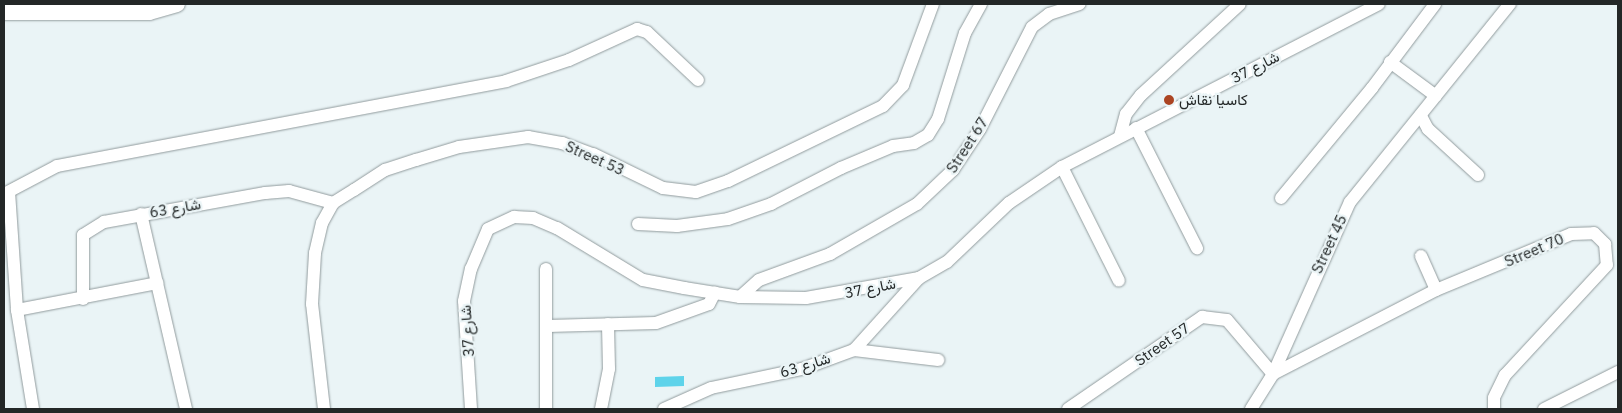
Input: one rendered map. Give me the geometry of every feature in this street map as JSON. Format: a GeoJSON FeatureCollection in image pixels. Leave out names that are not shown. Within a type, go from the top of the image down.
{"type":"FeatureCollection","features":[{"type":"Feature","properties":{"kind":"street"},"geometry":{"type":"LineString","coordinates":[[4,12],[149,12],[177,4]]}},
{"type":"Feature","properties":{"kind":"street","name":"Street 53"},"geometry":{"type":"LineString","coordinates":[[324,409],[312,304],[313,272],[322,223],[333,204],[385,170],[459,147],[528,137],[562,143],[593,154],[664,188],[696,192],[728,181],[883,106],[903,85],[933,4]]}},
{"type":"Feature","properties":{"kind":"street"},"geometry":{"type":"LineString","coordinates":[[638,224],[677,226],[728,219],[771,204],[842,168],[893,146],[914,144],[928,135],[938,119],[965,33],[981,4]]}},
{"type":"Feature","properties":{"kind":"street","name":"Street 67"},"geometry":{"type":"LineString","coordinates":[[740,296],[759,280],[830,254],[916,204],[953,170],[964,154],[1032,27],[1049,14],[1080,4]]}},
{"type":"Feature","properties":{"kind":"street"},"geometry":{"type":"LineString","coordinates":[[1120,136],[1126,114],[1141,95],[1240,4]]}},
{"type":"Feature","properties":{"kind":"street","name":"شارع 37"},"geometry":{"type":"LineString","coordinates":[[471,409],[464,301],[471,269],[488,228],[514,217],[533,218],[643,280],[740,296],[806,298],[919,278],[947,262],[1009,203],[1062,167],[1378,4]]}},
{"type":"Feature","properties":{"kind":"street"},"geometry":{"type":"LineString","coordinates":[[1281,198],[1435,4]]}},
{"type":"Feature","properties":{"kind":"street","name":"Street 45"},"geometry":{"type":"LineString","coordinates":[[1251,409],[1273,374],[1350,202],[1510,4]]}},
{"type":"Feature","properties":{"kind":"street"},"geometry":{"type":"LineString","coordinates":[[34,409],[17,310],[6,193],[57,166],[506,81],[569,60],[637,29],[647,32],[698,80]]}},
{"type":"Feature","properties":{"kind":"street"},"geometry":{"type":"LineString","coordinates":[[1390,62],[1436,96]]}},
{"type":"Feature","properties":{"kind":"street"},"geometry":{"type":"LineString","coordinates":[[1421,116],[1428,129],[1478,175]]}},
{"type":"Feature","properties":{"kind":"street"},"geometry":{"type":"LineString","coordinates":[[1136,128],[1197,248]]}},
{"type":"Feature","properties":{"kind":"street"},"geometry":{"type":"LineString","coordinates":[[1062,167],[1118,280]]}},
{"type":"Feature","properties":{"kind":"street","name":"شارع 63"},"geometry":{"type":"LineString","coordinates":[[83,299],[81,243],[86,230],[141,214],[289,191],[333,204]]}},
{"type":"Feature","properties":{"kind":"street"},"geometry":{"type":"LineString","coordinates":[[141,214],[186,409]]}},
{"type":"Feature","properties":{"kind":"street","name":"Street 70"},"geometry":{"type":"LineString","coordinates":[[1273,374],[1436,290],[1579,231],[1594,233],[1606,244],[1608,260],[1604,270],[1518,358],[1498,386],[1494,409]]}},
{"type":"Feature","properties":{"kind":"street"},"geometry":{"type":"LineString","coordinates":[[1421,256],[1436,290]]}},
{"type":"Feature","properties":{"kind":"street"},"geometry":{"type":"LineString","coordinates":[[546,269],[548,326],[546,409]]}},
{"type":"Feature","properties":{"kind":"street","name":"شارع 63"},"geometry":{"type":"LineString","coordinates":[[664,409],[711,388],[802,368],[854,350],[919,278]]}},
{"type":"Feature","properties":{"kind":"street"},"geometry":{"type":"LineString","coordinates":[[17,310],[83,299],[157,282]]}},
{"type":"Feature","properties":{"kind":"street"},"geometry":{"type":"LineString","coordinates":[[548,326],[608,324],[675,318],[709,304],[715,292]]}},
{"type":"Feature","properties":{"kind":"street","name":"Street 57"},"geometry":{"type":"LineString","coordinates":[[1068,409],[1202,317],[1227,320],[1273,374]]}},
{"type":"Feature","properties":{"kind":"street"},"geometry":{"type":"LineString","coordinates":[[600,409],[609,370],[608,324]]}},
{"type":"Feature","properties":{"kind":"street"},"geometry":{"type":"LineString","coordinates":[[854,350],[938,360]]}},
{"type":"Feature","properties":{"kind":"street"},"geometry":{"type":"LineString","coordinates":[[1544,409],[1618,372]]}},
{"type":"Feature","properties":{"kind":"water"},"geometry":{"type":"Polygon","coordinates":[[[684,376],[684,386],[655,387],[655,377],[684,376]]]}},
{"type":"Feature","properties":{"kind":"place","name":"كاسيا نقاش"},"geometry":{"type":"Point","coordinates":[1169,100]}}]}
